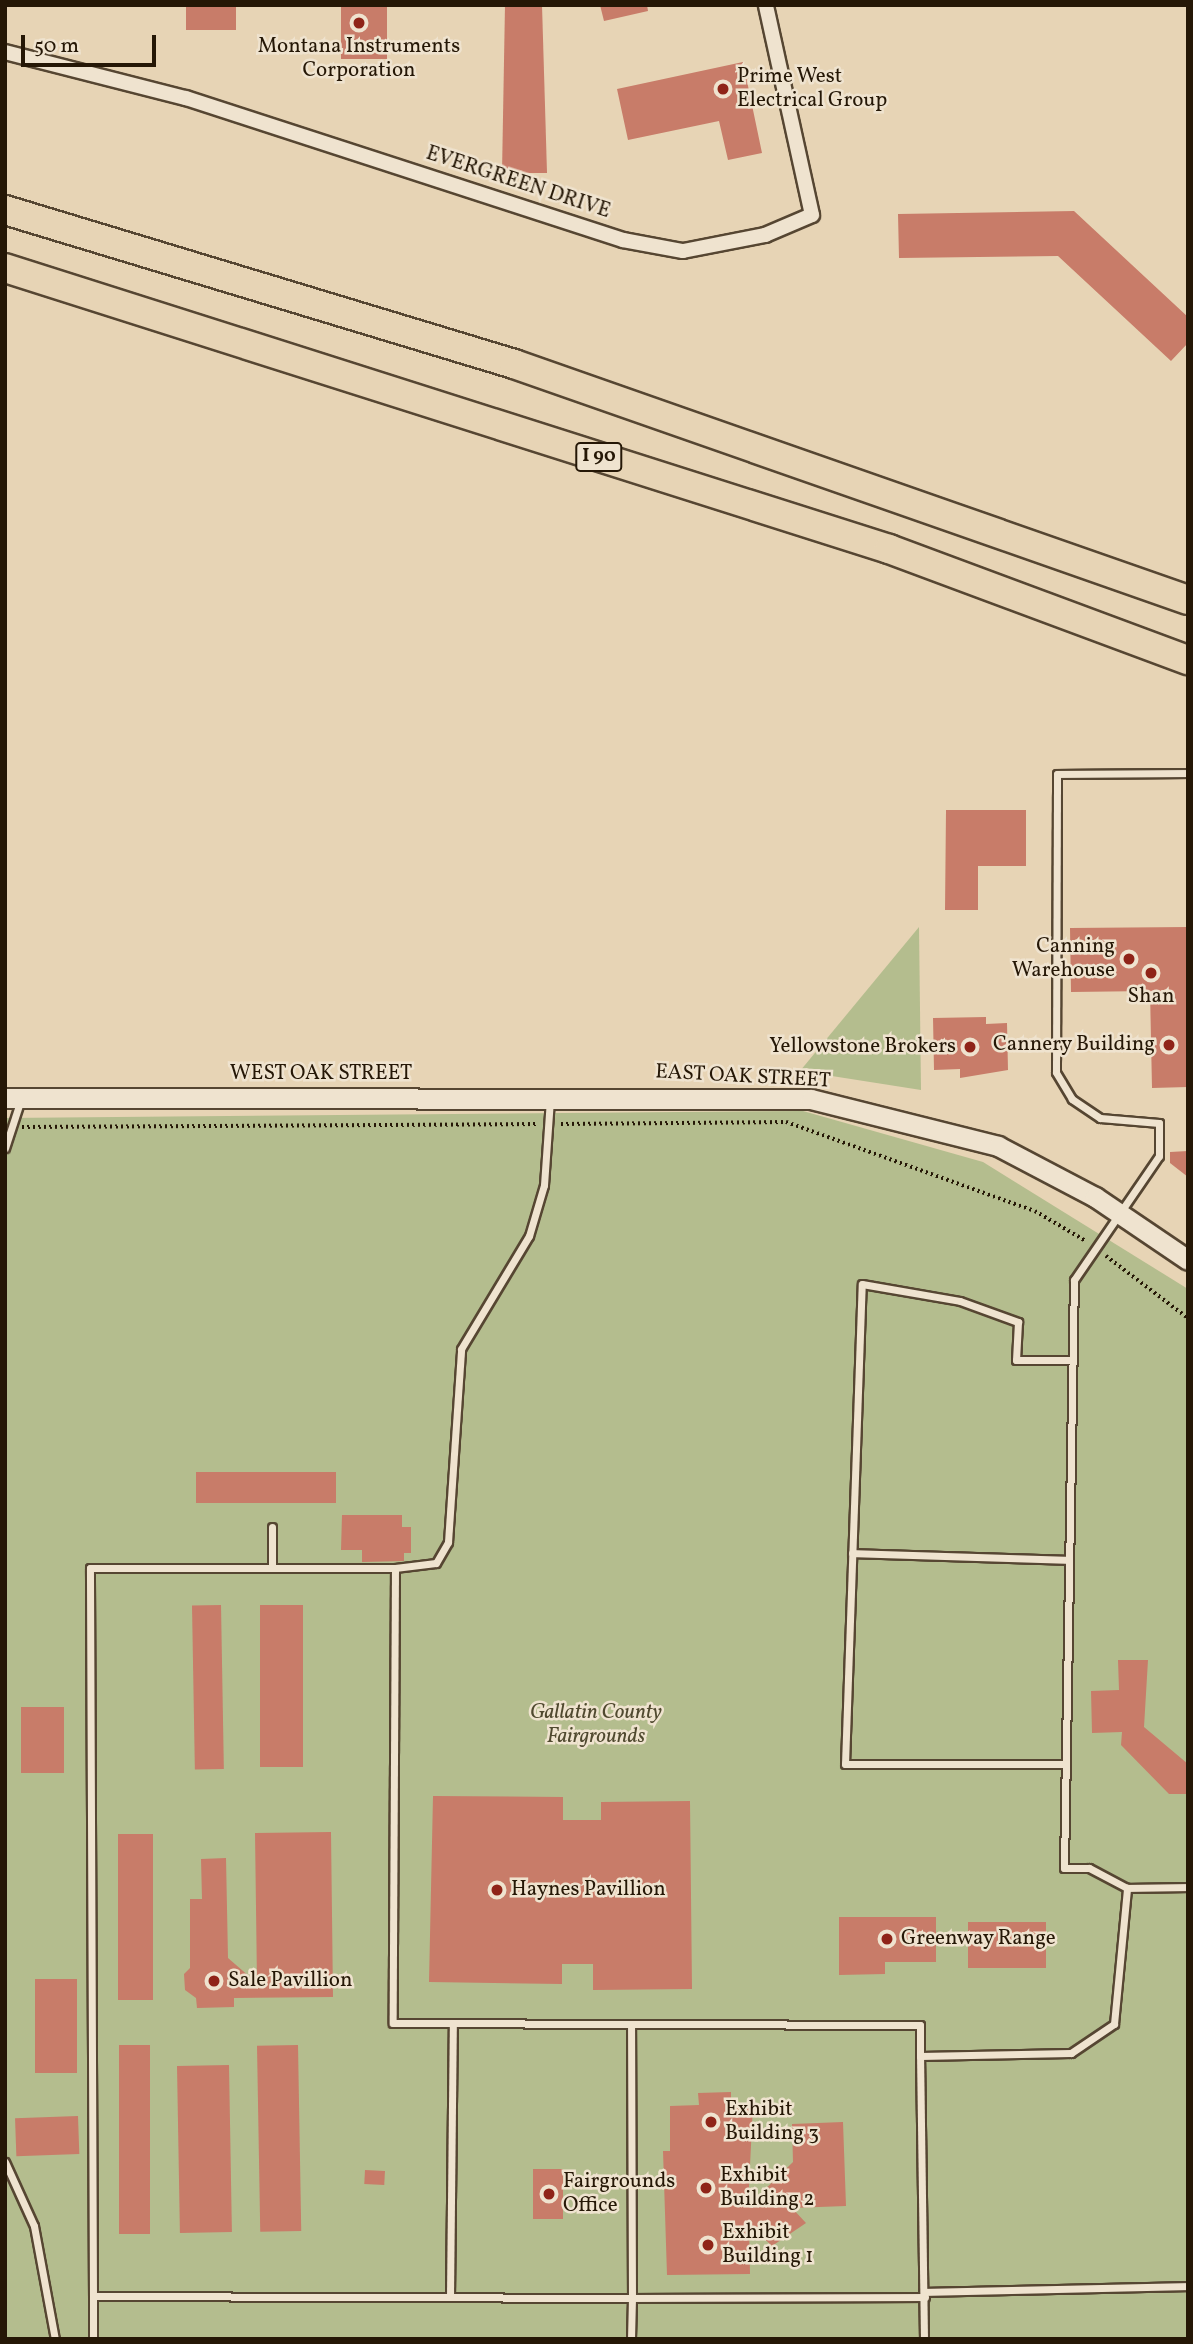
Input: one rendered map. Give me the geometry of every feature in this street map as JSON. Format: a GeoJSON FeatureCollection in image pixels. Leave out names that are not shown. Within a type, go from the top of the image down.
{"type":"FeatureCollection","features":[{"type":"Feature","properties":{"kind":"highway"},"geometry":{"type":"LineString","coordinates":[[5,210],[514,364],[1188,600]]}},
{"type":"Feature","properties":{"kind":"highway","name":"I 90"},"geometry":{"type":"LineString","coordinates":[[5,268],[889,549],[1188,660]]}},
{"type":"Feature","properties":{"kind":"street","name":"EVERGREEN DRIVE"},"geometry":{"type":"LineString","coordinates":[[5,52],[186,98],[623,240],[683,251],[753,238],[812,215],[766,5]]}},
{"type":"Feature","properties":{"kind":"street","name":"EAST OAK STREET"},"geometry":{"type":"LineString","coordinates":[[636,1095],[811,1099],[872,1110],[998,1146],[1120,1214],[1188,1260]]}},
{"type":"Feature","properties":{"kind":"street","name":"WEST OAK STREET"},"geometry":{"type":"LineString","coordinates":[[13,1098],[636,1095]]}},
{"type":"Feature","properties":{"kind":"lane"},"geometry":{"type":"LineString","coordinates":[[1188,773],[1057,774],[1056,1072],[1072,1100],[1100,1118],[1159,1123],[1159,1156],[1073,1280],[1064,1868],[1089,1868],[1128,1888],[1188,1886]]}},
{"type":"Feature","properties":{"kind":"lane"},"geometry":{"type":"LineString","coordinates":[[93,2339],[90,1568],[395,1568],[436,1563],[448,1542],[461,1349],[529,1236],[544,1185],[550,1096]]}},
{"type":"Feature","properties":{"kind":"lane"},"geometry":{"type":"LineString","coordinates":[[5,1148],[12,1128],[13,1098]]}},
{"type":"Feature","properties":{"kind":"lane"},"geometry":{"type":"LineString","coordinates":[[1066,1764],[845,1764],[862,1283],[960,1301],[1018,1322],[1016,1360],[1072,1360]]}},
{"type":"Feature","properties":{"kind":"lane"},"geometry":{"type":"LineString","coordinates":[[272,1527],[272,1567]]}},
{"type":"Feature","properties":{"kind":"lane"},"geometry":{"type":"LineString","coordinates":[[852,1553],[1069,1560]]}},
{"type":"Feature","properties":{"kind":"lane"},"geometry":{"type":"LineString","coordinates":[[395,1568],[393,2023],[920,2025],[924,2339]]}},
{"type":"Feature","properties":{"kind":"lane"},"geometry":{"type":"LineString","coordinates":[[920,2056],[1071,2053],[1114,2024],[1128,1888]]}},
{"type":"Feature","properties":{"kind":"lane"},"geometry":{"type":"LineString","coordinates":[[450,2297],[453,2023]]}},
{"type":"Feature","properties":{"kind":"lane"},"geometry":{"type":"LineString","coordinates":[[631,2024],[631,2339]]}},
{"type":"Feature","properties":{"kind":"lane"},"geometry":{"type":"LineString","coordinates":[[5,2162],[34,2226],[55,2339]]}},
{"type":"Feature","properties":{"kind":"lane"},"geometry":{"type":"LineString","coordinates":[[93,2296],[632,2298],[925,2294],[1188,2286]]}},
{"type":"Feature","properties":{"kind":"path"},"geometry":{"type":"LineString","coordinates":[[12,1128],[786,1122],[1035,1211],[1097,1247],[1188,1318]]}},
{"type":"Feature","properties":{"kind":"green space"},"geometry":{"type":"Polygon","coordinates":[[[919,927],[921,1090],[800,1071],[919,927]]]}},
{"type":"Feature","properties":{"kind":"green space","name":"Gallatin County Fairgrounds"},"geometry":{"type":"Polygon","coordinates":[[[803,1111],[983,1162],[1188,1289],[1188,2339],[5,2339],[5,1118],[803,1111]]]}},
{"type":"Feature","properties":{"kind":"building"},"geometry":{"type":"Polygon","coordinates":[[[186,5],[236,5],[236,30],[186,30],[186,5]]]}},
{"type":"Feature","properties":{"kind":"building"},"geometry":{"type":"Polygon","coordinates":[[[341,5],[387,5],[387,59],[341,59],[341,5]]]}},
{"type":"Feature","properties":{"kind":"building"},"geometry":{"type":"Polygon","coordinates":[[[505,5],[542,5],[547,173],[502,173],[505,5]]]}},
{"type":"Feature","properties":{"kind":"building"},"geometry":{"type":"Polygon","coordinates":[[[600,5],[647,5],[648,11],[604,21],[600,5]]]}},
{"type":"Feature","properties":{"kind":"building"},"geometry":{"type":"Polygon","coordinates":[[[743,62],[762,153],[728,160],[719,121],[628,140],[617,89],[743,62]]]}},
{"type":"Feature","properties":{"kind":"building"},"geometry":{"type":"Polygon","coordinates":[[[1074,211],[1188,317],[1188,343],[1171,361],[1058,256],[899,258],[898,214],[1074,211]]]}},
{"type":"Feature","properties":{"kind":"building"},"geometry":{"type":"Polygon","coordinates":[[[946,810],[1026,810],[1026,866],[978,866],[978,910],[945,910],[946,810]]]}},
{"type":"Feature","properties":{"kind":"building","name":"Canning Warehouse"},"geometry":{"type":"Polygon","coordinates":[[[1188,927],[1188,1087],[1152,1088],[1150,991],[1071,992],[1070,928],[1188,927]]]}},
{"type":"Feature","properties":{"kind":"building","name":"Yellowstone Brokers"},"geometry":{"type":"Polygon","coordinates":[[[986,1017],[986,1024],[1007,1023],[1008,1070],[960,1078],[960,1069],[934,1070],[933,1018],[986,1017]]]}},
{"type":"Feature","properties":{"kind":"building"},"geometry":{"type":"Polygon","coordinates":[[[1188,1151],[1188,1177],[1170,1163],[1170,1152],[1188,1151]]]}},
{"type":"Feature","properties":{"kind":"building"},"geometry":{"type":"Polygon","coordinates":[[[196,1472],[336,1472],[336,1503],[196,1503],[196,1472]]]}},
{"type":"Feature","properties":{"kind":"building"},"geometry":{"type":"Polygon","coordinates":[[[342,1515],[402,1515],[402,1527],[411,1527],[411,1553],[404,1553],[404,1561],[362,1562],[362,1550],[341,1550],[342,1515]]]}},
{"type":"Feature","properties":{"kind":"building"},"geometry":{"type":"Polygon","coordinates":[[[221,1605],[224,1769],[195,1769],[192,1606],[221,1605]]]}},
{"type":"Feature","properties":{"kind":"building"},"geometry":{"type":"Polygon","coordinates":[[[260,1605],[303,1605],[303,1767],[260,1767],[260,1605]]]}},
{"type":"Feature","properties":{"kind":"building"},"geometry":{"type":"Polygon","coordinates":[[[1118,1660],[1148,1660],[1144,1727],[1188,1764],[1188,1794],[1169,1794],[1121,1745],[1122,1732],[1092,1733],[1091,1691],[1119,1690],[1118,1660]]]}},
{"type":"Feature","properties":{"kind":"building"},"geometry":{"type":"Polygon","coordinates":[[[21,1707],[64,1707],[64,1773],[21,1773],[21,1707]]]}},
{"type":"Feature","properties":{"kind":"building"},"geometry":{"type":"Polygon","coordinates":[[[433,1796],[563,1797],[563,1820],[601,1820],[601,1802],[690,1801],[692,1989],[593,1990],[593,1964],[562,1964],[562,1984],[429,1982],[433,1796]]]}},
{"type":"Feature","properties":{"kind":"building"},"geometry":{"type":"Polygon","coordinates":[[[331,1832],[333,1997],[234,1998],[234,2007],[197,2008],[196,1998],[185,1990],[184,1974],[190,1968],[190,1899],[202,1899],[201,1859],[226,1858],[228,1958],[257,1983],[255,1833],[331,1832]]]}},
{"type":"Feature","properties":{"kind":"building"},"geometry":{"type":"Polygon","coordinates":[[[118,1834],[153,1834],[153,2000],[118,2000],[118,1834]]]}},
{"type":"Feature","properties":{"kind":"building","name":"Greenway Range"},"geometry":{"type":"Polygon","coordinates":[[[839,1917],[936,1917],[936,1962],[885,1962],[885,1974],[839,1975],[839,1917]]]}},
{"type":"Feature","properties":{"kind":"building"},"geometry":{"type":"Polygon","coordinates":[[[968,1922],[1046,1922],[1046,1968],[968,1968],[968,1922]]]}},
{"type":"Feature","properties":{"kind":"building"},"geometry":{"type":"Polygon","coordinates":[[[35,1979],[77,1979],[77,2073],[35,2073],[35,1979]]]}},
{"type":"Feature","properties":{"kind":"building"},"geometry":{"type":"Polygon","coordinates":[[[119,2045],[150,2045],[150,2234],[119,2234],[119,2045]]]}},
{"type":"Feature","properties":{"kind":"building"},"geometry":{"type":"Polygon","coordinates":[[[298,2045],[301,2231],[260,2232],[257,2046],[298,2045]]]}},
{"type":"Feature","properties":{"kind":"building"},"geometry":{"type":"Polygon","coordinates":[[[229,2065],[232,2232],[180,2233],[177,2066],[229,2065]]]}},
{"type":"Feature","properties":{"kind":"building"},"geometry":{"type":"Polygon","coordinates":[[[731,2092],[731,2104],[753,2105],[748,2206],[793,2162],[792,2124],[843,2122],[846,2206],[792,2208],[806,2223],[772,2246],[749,2224],[750,2274],[667,2275],[663,2151],[670,2151],[670,2106],[699,2105],[698,2093],[731,2092]]]}},
{"type":"Feature","properties":{"kind":"building"},"geometry":{"type":"Polygon","coordinates":[[[78,2116],[79,2154],[16,2156],[15,2118],[78,2116]]]}},
{"type":"Feature","properties":{"kind":"building","name":"Fairgrounds Office"},"geometry":{"type":"Polygon","coordinates":[[[533,2169],[563,2169],[563,2219],[533,2219],[533,2169]]]}},
{"type":"Feature","properties":{"kind":"building"},"geometry":{"type":"Polygon","coordinates":[[[365,2170],[385,2171],[384,2185],[364,2184],[365,2170]]]}},
{"type":"Feature","properties":{"kind":"place","name":"Montana Instruments Corporation"},"geometry":{"type":"Point","coordinates":[359,23]}},
{"type":"Feature","properties":{"kind":"place","name":"Prime West Electrical Group"},"geometry":{"type":"Point","coordinates":[723,89]}},
{"type":"Feature","properties":{"kind":"place","name":"Canning Warehouse"},"geometry":{"type":"Point","coordinates":[1129,959]}},
{"type":"Feature","properties":{"kind":"place","name":"Shan"},"geometry":{"type":"Point","coordinates":[1151,973]}},
{"type":"Feature","properties":{"kind":"place","name":"Cannery Building"},"geometry":{"type":"Point","coordinates":[1169,1045]}},
{"type":"Feature","properties":{"kind":"place","name":"Yellowstone Brokers"},"geometry":{"type":"Point","coordinates":[970,1047]}},
{"type":"Feature","properties":{"kind":"place","name":"Haynes Pavillion"},"geometry":{"type":"Point","coordinates":[497,1890]}},
{"type":"Feature","properties":{"kind":"place","name":"Greenway Range"},"geometry":{"type":"Point","coordinates":[887,1939]}},
{"type":"Feature","properties":{"kind":"place","name":"Sale Pavillion"},"geometry":{"type":"Point","coordinates":[214,1981]}},
{"type":"Feature","properties":{"kind":"place","name":"Exhibit Building 3"},"geometry":{"type":"Point","coordinates":[711,2122]}},
{"type":"Feature","properties":{"kind":"place","name":"Exhibit Building 2"},"geometry":{"type":"Point","coordinates":[706,2188]}},
{"type":"Feature","properties":{"kind":"place","name":"Fairgrounds Office"},"geometry":{"type":"Point","coordinates":[549,2194]}},
{"type":"Feature","properties":{"kind":"place","name":"Exhibit Building 1"},"geometry":{"type":"Point","coordinates":[708,2245]}}]}
